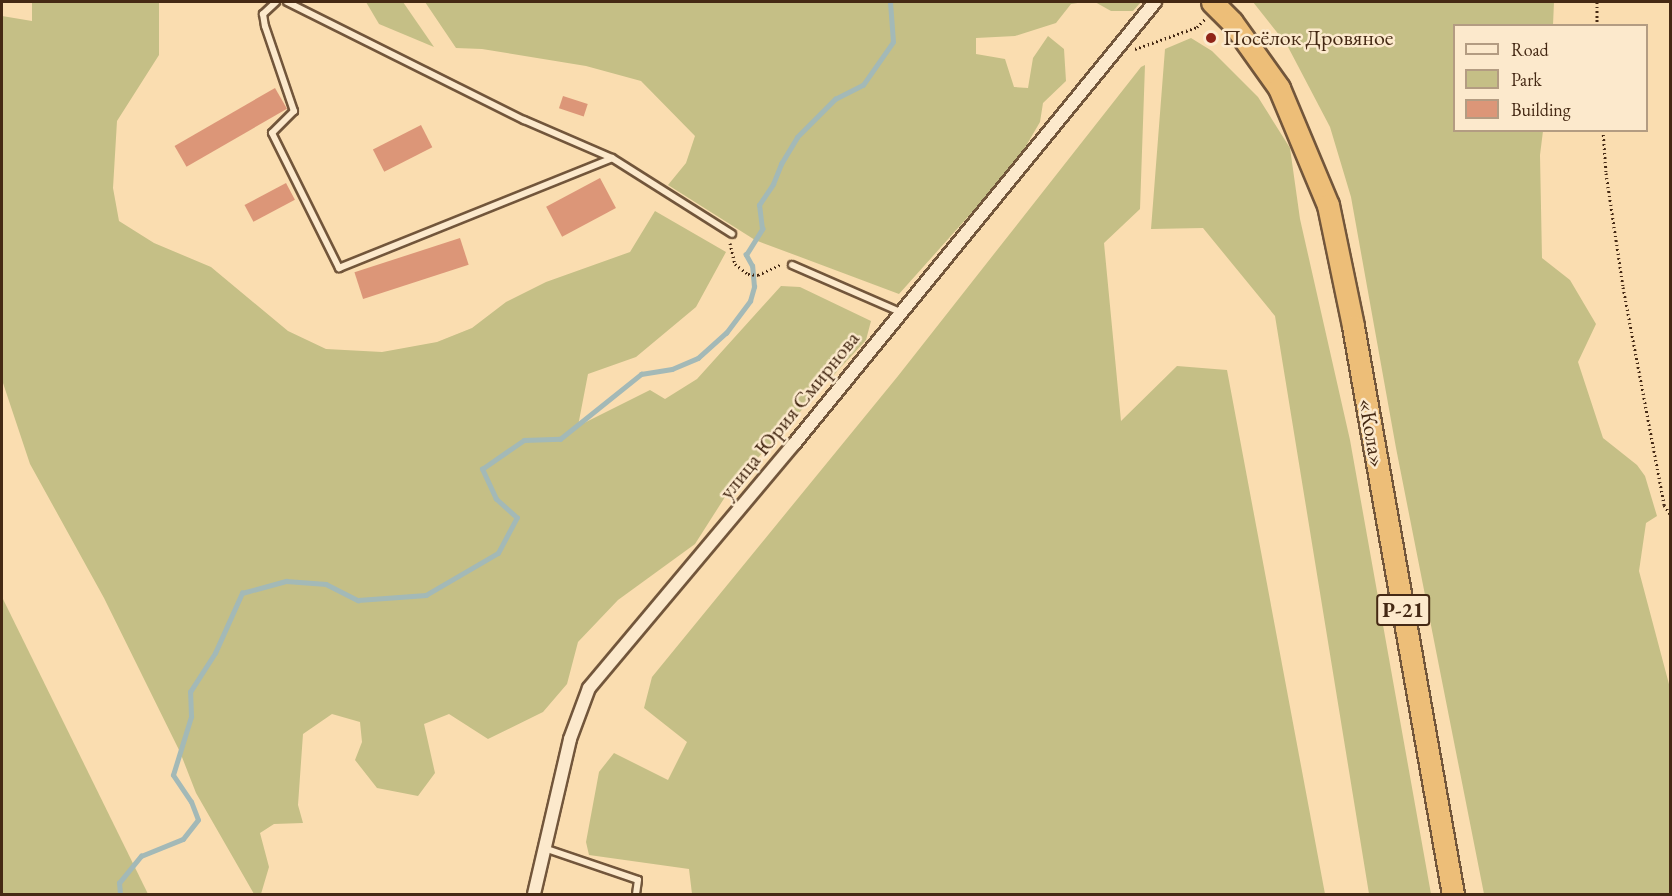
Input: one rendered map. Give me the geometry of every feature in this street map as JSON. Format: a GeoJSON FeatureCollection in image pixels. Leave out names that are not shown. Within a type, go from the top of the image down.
{"type":"FeatureCollection","features":[{"type":"Feature","properties":{"kind":"highway","name":"«Кола»"},"geometry":{"type":"LineString","coordinates":[[1215,4],[1249,44],[1279,88],[1328,204],[1376,453],[1453,894]]}},
{"type":"Feature","properties":{"kind":"street","name":"улица Юрия Смирнова"},"geometry":{"type":"LineString","coordinates":[[534,894],[570,738],[589,688],[1155,2]]}},
{"type":"Feature","properties":{"kind":"lane"},"geometry":{"type":"LineString","coordinates":[[276,2],[263,14],[294,111],[272,133],[339,268],[612,159]]}},
{"type":"Feature","properties":{"kind":"lane"},"geometry":{"type":"LineString","coordinates":[[287,2],[524,120],[612,159],[732,234]]}},
{"type":"Feature","properties":{"kind":"lane"},"geometry":{"type":"LineString","coordinates":[[792,264],[900,312]]}},
{"type":"Feature","properties":{"kind":"lane"},"geometry":{"type":"LineString","coordinates":[[544,848],[638,880],[636,894]]}},
{"type":"Feature","properties":{"kind":"path"},"geometry":{"type":"LineString","coordinates":[[1597,2],[1597,24]]}},
{"type":"Feature","properties":{"kind":"path"},"geometry":{"type":"LineString","coordinates":[[1127,51],[1197,27],[1215,4]]}},
{"type":"Feature","properties":{"kind":"path"},"geometry":{"type":"LineString","coordinates":[[1603,132],[1623,287],[1664,505],[1671,514]]}},
{"type":"Feature","properties":{"kind":"path"},"geometry":{"type":"LineString","coordinates":[[732,234],[729,245],[735,264],[748,274],[758,275],[781,264],[792,264]]}},
{"type":"Feature","properties":{"kind":"green space"},"geometry":{"type":"Polygon","coordinates":[[[32,2],[159,2],[159,55],[117,121],[113,188],[119,221],[154,243],[211,267],[288,331],[326,349],[382,352],[437,342],[472,328],[506,302],[546,282],[630,252],[655,211],[726,252],[696,307],[636,357],[588,374],[578,426],[650,390],[665,399],[697,379],[781,286],[800,287],[871,321],[866,340],[732,486],[695,544],[618,600],[578,642],[567,684],[543,712],[488,739],[449,714],[424,724],[435,773],[418,796],[377,788],[355,760],[362,742],[360,722],[332,714],[303,734],[298,805],[303,823],[274,824],[260,833],[269,867],[261,894],[254,894],[196,793],[180,752],[104,598],[30,464],[2,380],[2,16],[32,21],[32,2]]]}},
{"type":"Feature","properties":{"kind":"green space"},"geometry":{"type":"Polygon","coordinates":[[[366,2],[403,2],[434,47],[379,24],[366,2]]]}},
{"type":"Feature","properties":{"kind":"green space"},"geometry":{"type":"Polygon","coordinates":[[[425,2],[1084,2],[1071,4],[1056,23],[1015,36],[976,38],[976,54],[1005,59],[1014,87],[1028,88],[1033,58],[1048,36],[1064,49],[1066,81],[1043,103],[1040,122],[1016,163],[899,294],[755,240],[668,185],[686,163],[695,136],[641,81],[586,66],[482,49],[456,48],[425,2]]]}},
{"type":"Feature","properties":{"kind":"green space"},"geometry":{"type":"Polygon","coordinates":[[[1095,2],[1141,2],[1133,11],[1111,11],[1095,2]]]}},
{"type":"Feature","properties":{"kind":"green space"},"geometry":{"type":"Polygon","coordinates":[[[1253,2],[1554,2],[1553,24],[1453,24],[1453,132],[1543,132],[1540,155],[1542,258],[1570,280],[1596,324],[1578,362],[1603,438],[1637,465],[1645,476],[1657,516],[1646,523],[1639,571],[1670,688],[1670,894],[1484,894],[1396,448],[1351,197],[1330,127],[1287,45],[1253,2]]]}},
{"type":"Feature","properties":{"kind":"green space"},"geometry":{"type":"Polygon","coordinates":[[[1191,38],[1212,51],[1258,97],[1290,148],[1300,219],[1350,440],[1431,894],[1369,894],[1275,316],[1203,228],[1151,229],[1165,49],[1191,38]]]}},
{"type":"Feature","properties":{"kind":"green space"},"geometry":{"type":"Polygon","coordinates":[[[1145,65],[1140,209],[1104,243],[1121,421],[1177,366],[1227,370],[1325,894],[692,894],[689,869],[589,855],[586,842],[599,772],[614,753],[668,780],[687,742],[644,708],[652,677],[898,376],[1141,67],[1145,65]]]}},
{"type":"Feature","properties":{"kind":"green space"},"geometry":{"type":"Polygon","coordinates":[[[2,597],[148,894],[2,894],[2,597]]]}},
{"type":"Feature","properties":{"kind":"building"},"geometry":{"type":"Polygon","coordinates":[[[275,88],[287,109],[187,167],[175,146],[275,88]]]}},
{"type":"Feature","properties":{"kind":"building"},"geometry":{"type":"Polygon","coordinates":[[[563,96],[588,104],[584,116],[559,108],[563,96]]]}},
{"type":"Feature","properties":{"kind":"building"},"geometry":{"type":"Polygon","coordinates":[[[421,125],[432,147],[384,172],[373,150],[421,125]]]}},
{"type":"Feature","properties":{"kind":"building"},"geometry":{"type":"Polygon","coordinates":[[[600,178],[616,208],[562,237],[546,207],[600,178]]]}},
{"type":"Feature","properties":{"kind":"building"},"geometry":{"type":"Polygon","coordinates":[[[286,183],[295,200],[253,222],[245,205],[286,183]]]}},
{"type":"Feature","properties":{"kind":"building"},"geometry":{"type":"Polygon","coordinates":[[[460,238],[469,265],[363,299],[354,272],[460,238]]]}},
{"type":"Feature","properties":{"kind":"waterway"},"geometry":{"type":"LineString","coordinates":[[120,894],[119,883],[141,856],[183,839],[198,820],[191,802],[173,775],[191,717],[190,692],[215,653],[242,593],[286,581],[326,584],[358,600],[426,595],[498,553],[517,518],[496,499],[482,469],[524,440],[560,439],[641,374],[672,369],[698,358],[726,333],[750,301],[754,287],[752,266],[746,255],[762,229],[759,205],[773,184],[781,164],[797,137],[835,99],[863,85],[893,42],[890,2]]}},
{"type":"Feature","properties":{"kind":"place","name":"Посёлок Дровяное"},"geometry":{"type":"Point","coordinates":[1211,38]}}]}
